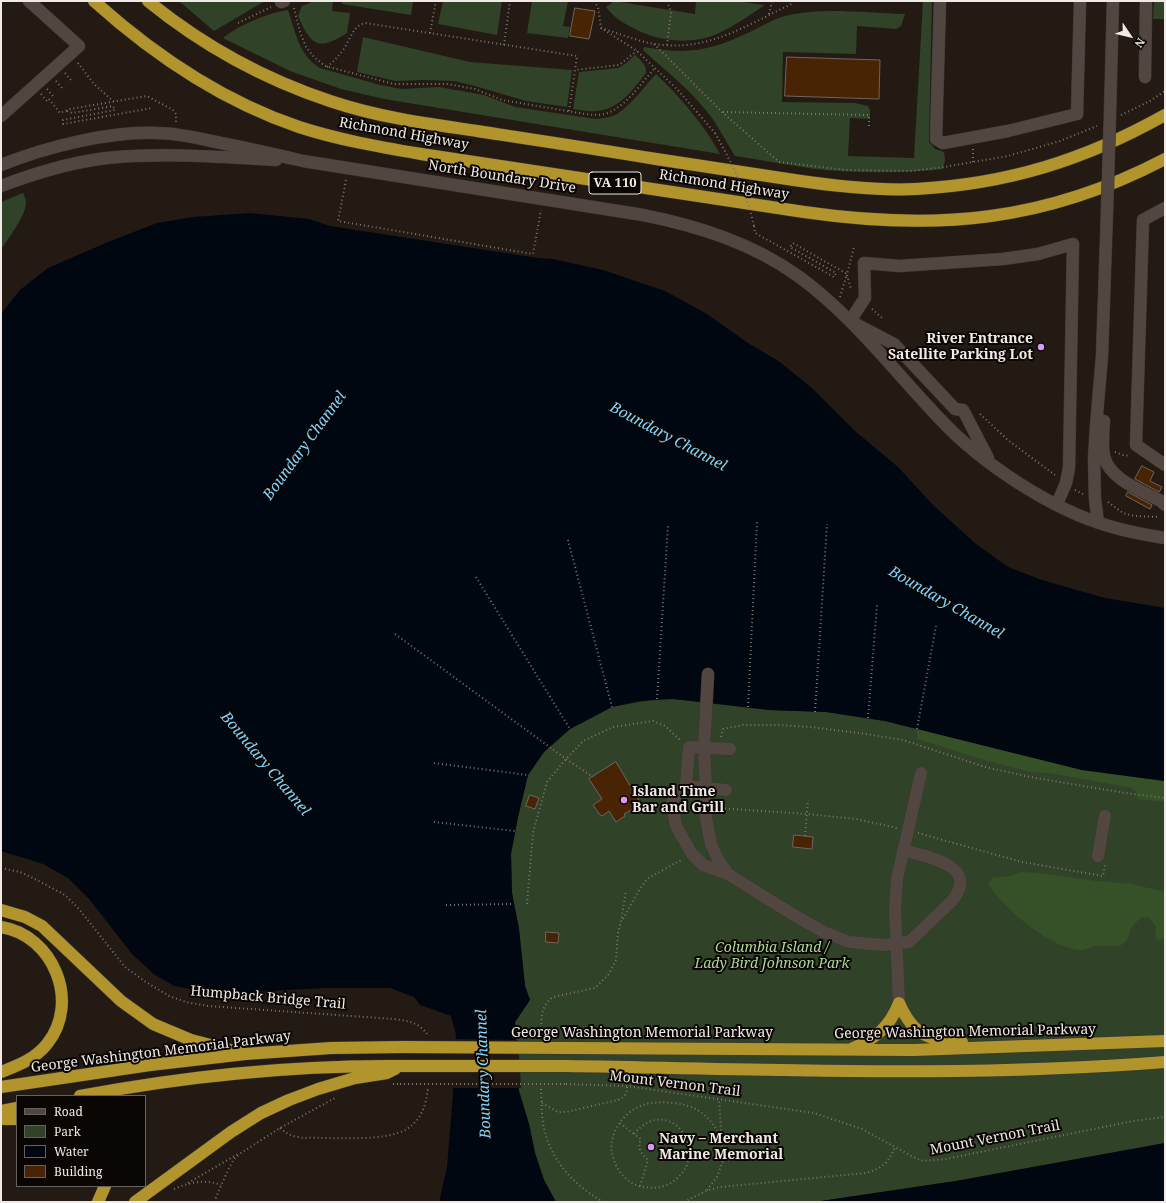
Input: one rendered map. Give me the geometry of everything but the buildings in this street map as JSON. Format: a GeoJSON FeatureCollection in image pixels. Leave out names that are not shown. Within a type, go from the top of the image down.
{"type":"FeatureCollection","features":[{"type":"Feature","properties":{"kind":"highway","name":"Richmond Highway"},"geometry":{"type":"LineString","coordinates":[[94,1],[136,37],[191,76],[249,107],[301,127],[339,138],[387,148],[804,212],[873,220],[910,222],[971,220],[1000,216],[1029,210],[1075,197],[1139,173],[1165,159]]}},
{"type":"Feature","properties":{"kind":"highway","name":"Richmond Highway"},"geometry":{"type":"LineString","coordinates":[[148,1],[196,36],[251,69],[312,95],[350,108],[440,126],[808,182],[883,189],[915,189],[985,181],[1020,174],[1053,165],[1098,149],[1165,115]]}},
{"type":"Feature","properties":{"kind":"highway"},"geometry":{"type":"LineString","coordinates":[[1126,135],[1165,107]]}},
{"type":"Feature","properties":{"kind":"highway"},"geometry":{"type":"LineString","coordinates":[[1,910],[25,917],[42,926],[121,1000],[153,1024],[191,1040],[245,1054]]}},
{"type":"Feature","properties":{"kind":"highway"},"geometry":{"type":"LineString","coordinates":[[1,927],[13,930],[32,940],[48,956],[58,975],[62,999],[59,1023],[48,1043],[40,1052],[22,1064],[1,1072]]}},
{"type":"Feature","properties":{"kind":"highway"},"geometry":{"type":"LineString","coordinates":[[899,1003],[903,1013],[912,1025],[927,1037],[941,1040],[1015,1047]]}},
{"type":"Feature","properties":{"kind":"highway"},"geometry":{"type":"LineString","coordinates":[[848,1050],[870,1040],[880,1033],[890,1021],[899,1003]]}},
{"type":"Feature","properties":{"kind":"highway","name":"George Washington Memorial Parkway"},"geometry":{"type":"LineString","coordinates":[[1,1087],[150,1065],[245,1054],[330,1048],[403,1047],[848,1050],[1015,1047],[1165,1041]]}},
{"type":"Feature","properties":{"kind":"highway"},"geometry":{"type":"LineString","coordinates":[[86,1095],[180,1080],[269,1070],[362,1065],[935,1071],[1062,1068],[1165,1062]]}},
{"type":"Feature","properties":{"kind":"highway"},"geometry":{"type":"LineString","coordinates":[[135,1202],[231,1132],[261,1113],[318,1089],[355,1078],[387,1073],[402,1066]]}},
{"type":"Feature","properties":{"kind":"highway"},"geometry":{"type":"LineString","coordinates":[[1,1111],[16,1108]]}},
{"type":"Feature","properties":{"kind":"highway"},"geometry":{"type":"LineString","coordinates":[[1,1119],[16,1119]]}},
{"type":"Feature","properties":{"kind":"highway"},"geometry":{"type":"LineString","coordinates":[[98,1202],[105,1187]]}},
{"type":"Feature","properties":{"kind":"street"},"geometry":{"type":"LineString","coordinates":[[1,116],[79,46],[29,1]]}},
{"type":"Feature","properties":{"kind":"street"},"geometry":{"type":"LineString","coordinates":[[940,1],[936,139],[943,143],[973,139],[1077,114],[1080,1]]}},
{"type":"Feature","properties":{"kind":"street"},"geometry":{"type":"LineString","coordinates":[[1098,522],[1091,498],[1102,356],[1107,212],[1116,115],[1113,1]]}},
{"type":"Feature","properties":{"kind":"street"},"geometry":{"type":"LineString","coordinates":[[1145,77],[1146,1]]}},
{"type":"Feature","properties":{"kind":"street","name":"North Boundary Drive"},"geometry":{"type":"LineString","coordinates":[[1,165],[69,144],[92,139],[134,133],[176,134],[303,161],[643,215],[693,226],[727,238],[758,252],[782,265],[815,289],[850,321],[946,425],[962,440],[1018,482],[1057,504],[1098,522],[1123,530],[1165,538]]}},
{"type":"Feature","properties":{"kind":"street","name":"North Boundary Drive"},"geometry":{"type":"LineString","coordinates":[[1,186],[40,172],[74,163],[116,157],[178,155],[303,161]]}},
{"type":"Feature","properties":{"kind":"street"},"geometry":{"type":"LineString","coordinates":[[1165,208],[1143,220],[1136,445],[1165,465]]}},
{"type":"Feature","properties":{"kind":"street"},"geometry":{"type":"LineString","coordinates":[[989,461],[963,410],[955,409],[894,344],[850,321],[865,298],[864,263],[899,266],[1003,259],[1038,254],[1074,244],[1069,468],[1066,483],[1057,504]]}},
{"type":"Feature","properties":{"kind":"street"},"geometry":{"type":"LineString","coordinates":[[1102,356],[1104,393],[1104,453],[1111,471],[1128,483],[1161,501],[1165,505]]}},
{"type":"Feature","properties":{"kind":"street"},"geometry":{"type":"LineString","coordinates":[[1091,498],[1105,477],[1111,471]]}},
{"type":"Feature","properties":{"kind":"street"},"geometry":{"type":"LineString","coordinates":[[708,674],[704,748],[706,818],[711,844],[718,859],[728,874]]}},
{"type":"Feature","properties":{"kind":"street"},"geometry":{"type":"LineString","coordinates":[[686,786],[689,747],[725,749]]}},
{"type":"Feature","properties":{"kind":"street"},"geometry":{"type":"LineString","coordinates":[[899,1003],[895,894],[896,879],[921,773]]}},
{"type":"Feature","properties":{"kind":"street"},"geometry":{"type":"LineString","coordinates":[[726,790],[686,786],[678,792],[672,802],[676,826],[692,854],[703,865],[728,874],[824,932],[849,942],[883,945],[909,942],[952,901],[960,889],[957,871],[949,865],[902,850]]}},
{"type":"Feature","properties":{"kind":"street"},"geometry":{"type":"LineString","coordinates":[[1102,860],[1105,816]]}},
{"type":"Feature","properties":{"kind":"path"},"geometry":{"type":"LineString","coordinates":[[430,33],[436,1]]}},
{"type":"Feature","properties":{"kind":"path"},"geometry":{"type":"LineString","coordinates":[[504,45],[510,1]]}},
{"type":"Feature","properties":{"kind":"path"},"geometry":{"type":"LineString","coordinates":[[594,1],[598,7],[601,28],[637,51],[677,89],[716,133],[742,186],[755,233],[834,277],[836,273],[790,247],[793,243],[847,274],[851,289]]}},
{"type":"Feature","properties":{"kind":"path"},"geometry":{"type":"LineString","coordinates":[[666,1],[671,12],[667,45]]}},
{"type":"Feature","properties":{"kind":"path"},"geometry":{"type":"LineString","coordinates":[[769,14],[772,1]]}},
{"type":"Feature","properties":{"kind":"path"},"geometry":{"type":"LineString","coordinates":[[238,23],[257,12],[286,3],[306,47],[314,57],[327,67],[394,84],[454,85],[475,89],[502,100],[598,115],[610,112],[624,103],[655,68]]}},
{"type":"Feature","properties":{"kind":"path"},"geometry":{"type":"LineString","coordinates":[[601,28],[654,44],[692,45],[706,43],[721,38],[794,3]]}},
{"type":"Feature","properties":{"kind":"path"},"geometry":{"type":"LineString","coordinates":[[327,67],[336,60],[355,29],[360,24],[430,33],[577,56],[569,111]]}},
{"type":"Feature","properties":{"kind":"path"},"geometry":{"type":"LineString","coordinates":[[654,44],[722,112],[779,162],[846,170],[912,170],[944,167],[1008,156],[1060,141],[1101,125]]}},
{"type":"Feature","properties":{"kind":"path"},"geometry":{"type":"LineString","coordinates":[[575,70],[619,65],[637,51]]}},
{"type":"Feature","properties":{"kind":"path"},"geometry":{"type":"LineString","coordinates":[[83,69],[94,84],[114,102]]}},
{"type":"Feature","properties":{"kind":"path"},"geometry":{"type":"LineString","coordinates":[[1116,115],[1150,101],[1165,91]]}},
{"type":"Feature","properties":{"kind":"path"},"geometry":{"type":"LineString","coordinates":[[67,112],[70,109],[146,96],[173,110],[176,114],[176,123]]}},
{"type":"Feature","properties":{"kind":"path"},"geometry":{"type":"LineString","coordinates":[[49,99],[60,113],[72,113],[113,106],[115,110],[63,120],[63,124],[152,108]]}},
{"type":"Feature","properties":{"kind":"path"},"geometry":{"type":"LineString","coordinates":[[722,112],[869,115],[869,126]]}},
{"type":"Feature","properties":{"kind":"path"},"geometry":{"type":"LineString","coordinates":[[346,180],[338,221],[533,254],[540,213]]}},
{"type":"Feature","properties":{"kind":"path"},"geometry":{"type":"LineString","coordinates":[[840,298],[854,247]]}},
{"type":"Feature","properties":{"kind":"path"},"geometry":{"type":"LineString","coordinates":[[871,308],[882,318]]}},
{"type":"Feature","properties":{"kind":"path"},"geometry":{"type":"LineString","coordinates":[[976,410],[1009,441],[1066,483],[1091,498]]}},
{"type":"Feature","properties":{"kind":"path"},"geometry":{"type":"LineString","coordinates":[[1108,502],[1123,513],[1134,516],[1165,517]]}},
{"type":"Feature","properties":{"kind":"path"},"geometry":{"type":"LineString","coordinates":[[748,707],[757,522]]}},
{"type":"Feature","properties":{"kind":"path"},"geometry":{"type":"LineString","coordinates":[[815,712],[827,524]]}},
{"type":"Feature","properties":{"kind":"path"},"geometry":{"type":"LineString","coordinates":[[656,699],[668,525]]}},
{"type":"Feature","properties":{"kind":"path"},"geometry":{"type":"LineString","coordinates":[[568,540],[612,707]]}},
{"type":"Feature","properties":{"kind":"path"},"geometry":{"type":"LineString","coordinates":[[476,577],[570,729]]}},
{"type":"Feature","properties":{"kind":"path"},"geometry":{"type":"LineString","coordinates":[[868,718],[877,606]]}},
{"type":"Feature","properties":{"kind":"path"},"geometry":{"type":"LineString","coordinates":[[918,729],[936,626]]}},
{"type":"Feature","properties":{"kind":"path"},"geometry":{"type":"LineString","coordinates":[[395,634],[566,759],[593,777]]}},
{"type":"Feature","properties":{"kind":"path"},"geometry":{"type":"LineString","coordinates":[[527,904],[533,833],[547,782],[566,759],[583,742],[613,727],[653,721],[665,726],[689,747]]}},
{"type":"Feature","properties":{"kind":"path"},"geometry":{"type":"LineString","coordinates":[[725,749],[721,732],[723,729],[743,725],[811,727],[903,740],[985,767],[1030,777],[1125,793],[1165,798]]}},
{"type":"Feature","properties":{"kind":"path"},"geometry":{"type":"LineString","coordinates":[[434,763],[528,775]]}},
{"type":"Feature","properties":{"kind":"path"},"geometry":{"type":"LineString","coordinates":[[805,836],[808,800]]}},
{"type":"Feature","properties":{"kind":"path"},"geometry":{"type":"LineString","coordinates":[[706,808],[807,814],[856,819],[902,828]]}},
{"type":"Feature","properties":{"kind":"path"},"geometry":{"type":"LineString","coordinates":[[434,822],[515,831]]}},
{"type":"Feature","properties":{"kind":"path"},"geometry":{"type":"LineString","coordinates":[[913,832],[1022,862],[1103,876],[1102,860]]}},
{"type":"Feature","properties":{"kind":"path"},"geometry":{"type":"LineString","coordinates":[[621,922],[635,897],[647,880],[692,854]]}},
{"type":"Feature","properties":{"kind":"path","name":"Humpback Bridge Trail"},"geometry":{"type":"LineString","coordinates":[[1,868],[20,872],[65,895],[79,909],[125,967],[169,996],[186,1002],[208,1006],[409,1021],[421,1027],[428,1035],[429,1040]]}},
{"type":"Feature","properties":{"kind":"path"},"geometry":{"type":"LineString","coordinates":[[541,1036],[542,1012],[549,1000],[553,997],[595,988],[605,980],[609,974],[616,960],[618,932],[626,891]]}},
{"type":"Feature","properties":{"kind":"path"},"geometry":{"type":"LineString","coordinates":[[446,905],[514,904]]}},
{"type":"Feature","properties":{"kind":"path","name":"Mount Vernon Trail"},"geometry":{"type":"LineString","coordinates":[[386,1085],[566,1084],[627,1086],[814,1113],[862,1129],[917,1159],[924,1161],[946,1159],[1133,1121],[1165,1117]]}},
{"type":"Feature","properties":{"kind":"path"},"geometry":{"type":"LineString","coordinates":[[542,1103],[558,1112],[576,1110],[625,1097],[627,1086]]}},
{"type":"Feature","properties":{"kind":"path"},"geometry":{"type":"LineString","coordinates":[[280,1128],[286,1134],[300,1138],[359,1138],[394,1135],[406,1130],[415,1123],[422,1114],[428,1088]]}},
{"type":"Feature","properties":{"kind":"path"},"geometry":{"type":"LineString","coordinates":[[541,1089],[545,1134],[558,1161],[572,1179],[604,1202]]}},
{"type":"Feature","properties":{"kind":"path"},"geometry":{"type":"LineString","coordinates":[[174,1190],[241,1153],[308,1112],[341,1096]]}},
{"type":"Feature","properties":{"kind":"path"},"geometry":{"type":"LineString","coordinates":[[706,1191],[716,1177],[723,1161],[719,1099]]}},
{"type":"Feature","properties":{"kind":"path"},"geometry":{"type":"LineString","coordinates":[[634,1134],[640,1126],[646,1122],[657,1119],[669,1121],[679,1127],[684,1133],[689,1148],[686,1166],[679,1177],[674,1181],[658,1188],[640,1186],[626,1179],[613,1160],[612,1139],[615,1130],[635,1108],[644,1104],[660,1103],[684,1105],[694,1108],[712,1123],[722,1139]]}},
{"type":"Feature","properties":{"kind":"path"},"geometry":{"type":"LineString","coordinates":[[620,1123],[641,1139],[638,1144],[640,1153],[648,1160],[640,1186]]}},
{"type":"Feature","properties":{"kind":"path"},"geometry":{"type":"LineString","coordinates":[[684,1202],[706,1191],[720,1187],[866,1172],[880,1168],[891,1156],[895,1147]]}},
{"type":"Feature","properties":{"kind":"path"},"geometry":{"type":"LineString","coordinates":[[214,1202],[234,1159],[241,1153]]}},
{"type":"Feature","properties":{"kind":"path"},"geometry":{"type":"LineString","coordinates":[[185,1184],[205,1181],[214,1182],[221,1185]]}},
{"type":"Feature","properties":{"kind":"green space"},"geometry":{"type":"Polygon","coordinates":[[[179,1],[265,1],[214,31],[179,1]]]}},
{"type":"Feature","properties":{"kind":"green space"},"geometry":{"type":"Polygon","coordinates":[[[314,1],[333,1],[332,11],[350,13],[347,33],[337,39],[322,44],[311,39],[298,16],[302,6],[314,1]]]}},
{"type":"Feature","properties":{"kind":"green space"},"geometry":{"type":"Polygon","coordinates":[[[342,1],[413,1],[411,15],[342,4],[342,1]]]}},
{"type":"Feature","properties":{"kind":"green space"},"geometry":{"type":"Polygon","coordinates":[[[443,1],[502,1],[497,35],[438,24],[443,1]]]}},
{"type":"Feature","properties":{"kind":"green space"},"geometry":{"type":"Polygon","coordinates":[[[532,1],[568,1],[563,26],[570,27],[568,38],[527,33],[532,1]]]}},
{"type":"Feature","properties":{"kind":"green space"},"geometry":{"type":"Polygon","coordinates":[[[614,1],[695,14],[696,1],[735,1],[765,5],[734,25],[713,36],[703,39],[680,41],[658,38],[624,23],[616,18],[606,7],[614,1]]]}},
{"type":"Feature","properties":{"kind":"green space"},"geometry":{"type":"Polygon","coordinates":[[[923,1],[932,1],[929,142],[935,149],[944,152],[945,160],[943,169],[899,172],[840,171],[802,167],[735,156],[705,109],[679,82],[643,50],[644,47],[674,51],[698,50],[736,38],[779,18],[816,11],[905,14],[901,26],[896,29],[857,26],[856,54],[783,52],[782,102],[855,103],[868,106],[870,110],[870,119],[850,118],[848,156],[914,158],[923,1]]]}},
{"type":"Feature","properties":{"kind":"green space"},"geometry":{"type":"Polygon","coordinates":[[[1154,1],[1165,1],[1165,19],[1153,19],[1154,1]]]}},
{"type":"Feature","properties":{"kind":"green space"},"geometry":{"type":"Polygon","coordinates":[[[288,10],[302,50],[320,68],[380,85],[402,89],[439,87],[484,95],[515,107],[596,119],[606,118],[617,114],[633,100],[656,74],[691,111],[720,154],[384,99],[341,89],[290,71],[223,38],[229,33],[254,20],[288,10]]]}},
{"type":"Feature","properties":{"kind":"green space"},"geometry":{"type":"Polygon","coordinates":[[[363,37],[470,62],[572,70],[567,107],[526,101],[454,81],[396,81],[357,72],[363,37]]]}},
{"type":"Feature","properties":{"kind":"green space"},"geometry":{"type":"Polygon","coordinates":[[[635,55],[645,65],[646,73],[624,98],[611,107],[603,110],[590,111],[573,109],[579,72],[618,68],[635,55]]]}},
{"type":"Feature","properties":{"kind":"green space"},"geometry":{"type":"Polygon","coordinates":[[[23,193],[26,202],[24,213],[1,249],[1,202],[23,193]]]}},
{"type":"Feature","properties":{"kind":"green space","name":"Columbia Island / Lady Bird Johnson Park"},"geometry":{"type":"Polygon","coordinates":[[[656,699],[708,702],[769,710],[826,712],[885,721],[1082,770],[1165,781],[1165,1143],[956,1181],[814,1202],[556,1202],[544,1180],[535,1153],[529,1124],[519,1091],[515,1022],[530,1000],[525,986],[519,929],[512,893],[511,854],[518,817],[528,775],[544,752],[570,729],[612,707],[656,699]]]}},
{"type":"Feature","properties":{"kind":"green space"},"geometry":{"type":"Polygon","coordinates":[[[917,729],[1082,770],[1165,781],[1165,802],[1137,799],[1136,791],[1132,788],[1049,773],[1031,772],[984,760],[917,739],[917,729]]]}},
{"type":"Feature","properties":{"kind":"green space"},"geometry":{"type":"Polygon","coordinates":[[[1021,872],[1132,884],[1165,892],[1165,939],[1157,940],[1155,934],[1156,926],[1149,918],[1141,917],[1131,928],[1127,940],[1120,946],[1095,946],[1083,950],[1069,948],[1056,943],[1029,926],[1016,915],[1004,904],[988,883],[992,878],[1010,876],[1021,872]]]}},
{"type":"Feature","properties":{"kind":"water","name":"Boundary Channel"},"geometry":{"type":"Polygon","coordinates":[[[250,213],[309,219],[330,226],[538,258],[553,259],[603,270],[665,291],[707,314],[748,343],[780,362],[813,389],[855,431],[898,467],[933,505],[976,544],[1008,567],[1042,580],[1105,598],[1165,608],[1165,781],[1082,770],[885,721],[826,712],[769,710],[673,699],[639,701],[612,707],[570,729],[544,752],[528,775],[511,854],[512,893],[519,929],[525,986],[530,1000],[515,1022],[519,1091],[529,1124],[535,1153],[544,1180],[556,1202],[439,1202],[447,1167],[453,1094],[456,1035],[451,1016],[420,1005],[414,997],[390,988],[326,988],[251,992],[196,990],[174,986],[155,975],[132,954],[90,900],[68,878],[43,864],[1,851],[1,314],[20,290],[48,268],[108,242],[157,223],[193,217],[250,213]]]}},
{"type":"Feature","properties":{"kind":"water"},"geometry":{"type":"Polygon","coordinates":[[[1165,1143],[1165,1202],[814,1202],[956,1181],[1165,1143]]]}},
{"type":"Feature","properties":{"kind":"pier"},"geometry":{"type":"Polygon","coordinates":[[[454,1039],[518,1040],[521,1088],[452,1088],[454,1039]]]}},
{"type":"Feature","properties":{"kind":"place","name":"River Entrance Satellite Parking Lot"},"geometry":{"type":"Point","coordinates":[1041,347]}},
{"type":"Feature","properties":{"kind":"place","name":"Island Time Bar and Grill"},"geometry":{"type":"Point","coordinates":[624,800]}},
{"type":"Feature","properties":{"kind":"place","name":"Navy – Merchant Marine Memorial"},"geometry":{"type":"Point","coordinates":[651,1147]}}]}
